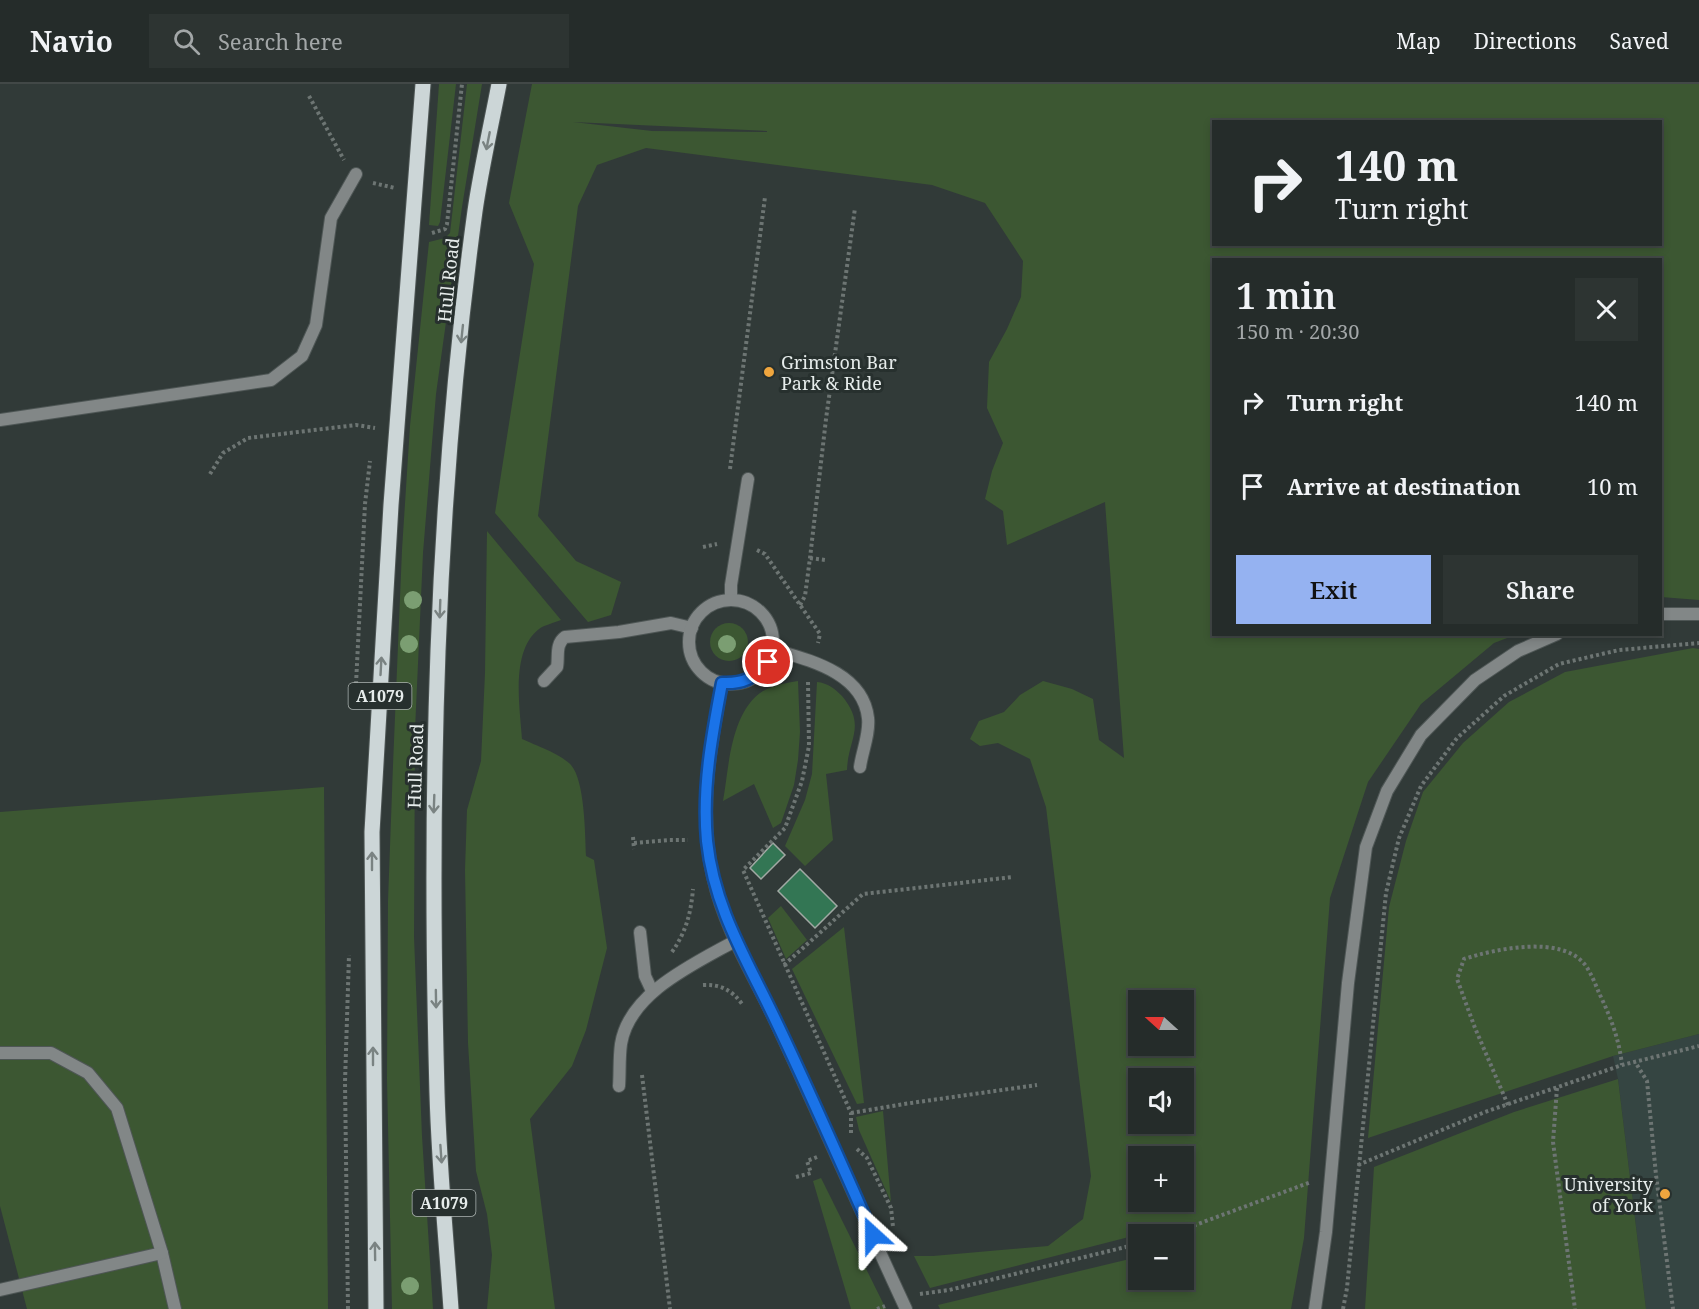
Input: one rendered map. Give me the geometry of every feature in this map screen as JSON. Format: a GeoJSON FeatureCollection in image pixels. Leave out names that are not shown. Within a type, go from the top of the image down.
{"type":"FeatureCollection","features":[{"type":"Feature","properties":{"kind":"main road","name":"A1079"},"geometry":{"type":"LineString","coordinates":[[376,1309],[372,832],[397,429],[423,84]]}},
{"type":"Feature","properties":{"kind":"main road","name":"Hull Road"},"geometry":{"type":"LineString","coordinates":[[451,1309],[437,1096],[433,812],[443,551],[454,406],[475,209],[499,84]]}},
{"type":"Feature","properties":{"kind":"street"},"geometry":{"type":"LineString","coordinates":[[0,420],[271,380],[302,356],[316,325],[331,218],[356,174]]}},
{"type":"Feature","properties":{"kind":"street"},"geometry":{"type":"LineString","coordinates":[[731,600],[731,585],[748,479]]}},
{"type":"Feature","properties":{"kind":"street"},"geometry":{"type":"LineString","coordinates":[[731,600],[746,602],[758,609],[768,621],[772,634],[772,649],[768,662],[760,672],[748,680],[736,684],[722,683],[702,672],[695,663],[690,651],[689,640],[692,628],[698,617],[718,602],[731,600]]}},
{"type":"Feature","properties":{"kind":"street"},"geometry":{"type":"LineString","coordinates":[[1662,614],[1699,614]]}},
{"type":"Feature","properties":{"kind":"street"},"geometry":{"type":"LineString","coordinates":[[544,681],[558,667],[558,646],[560,640],[565,637],[619,632],[671,623],[692,628]]}},
{"type":"Feature","properties":{"kind":"street"},"geometry":{"type":"LineString","coordinates":[[1315,1309],[1326,1232],[1356,916],[1366,847],[1387,791],[1421,735],[1475,680],[1518,651],[1552,636]]}},
{"type":"Feature","properties":{"kind":"street"},"geometry":{"type":"LineString","coordinates":[[772,649],[815,662],[834,672],[852,686],[862,699],[868,716],[868,732],[862,749],[860,767]]}},
{"type":"Feature","properties":{"kind":"street"},"geometry":{"type":"LineString","coordinates":[[722,683],[705,793],[707,842],[713,878],[735,941],[774,1016],[906,1309]]}},
{"type":"Feature","properties":{"kind":"street"},"geometry":{"type":"LineString","coordinates":[[640,932],[645,976],[652,991]]}},
{"type":"Feature","properties":{"kind":"street"},"geometry":{"type":"LineString","coordinates":[[619,1086],[621,1042],[632,1018],[652,991],[735,941]]}},
{"type":"Feature","properties":{"kind":"street"},"geometry":{"type":"LineString","coordinates":[[0,1053],[51,1053],[88,1073],[117,1108],[162,1253],[175,1309]]}},
{"type":"Feature","properties":{"kind":"street"},"geometry":{"type":"LineString","coordinates":[[0,1290],[162,1253]]}},
{"type":"Feature","properties":{"kind":"path"},"geometry":{"type":"LineString","coordinates":[[413,234],[440,232],[447,224],[462,84]]}},
{"type":"Feature","properties":{"kind":"path"},"geometry":{"type":"LineString","coordinates":[[729,476],[765,196]]}},
{"type":"Feature","properties":{"kind":"path"},"geometry":{"type":"LineString","coordinates":[[800,606],[805,596],[855,208]]}},
{"type":"Feature","properties":{"kind":"path"},"geometry":{"type":"LineString","coordinates":[[210,474],[224,453],[249,438],[356,425],[397,429]]}},
{"type":"Feature","properties":{"kind":"path"},"geometry":{"type":"LineString","coordinates":[[703,547],[719,543],[752,548],[765,554],[820,634],[815,662],[806,686],[808,746],[802,781],[785,828],[743,870],[851,1113],[851,1144],[807,1161],[811,1173],[796,1177]]}},
{"type":"Feature","properties":{"kind":"path"},"geometry":{"type":"LineString","coordinates":[[810,558],[825,560]]}},
{"type":"Feature","properties":{"kind":"path"},"geometry":{"type":"LineString","coordinates":[[1343,1309],[1347,1288],[1386,893],[1399,838],[1420,786],[1457,738],[1504,696],[1559,664],[1619,650],[1699,643]]}},
{"type":"Feature","properties":{"kind":"path"},"geometry":{"type":"LineString","coordinates":[[633,837],[634,849]]}},
{"type":"Feature","properties":{"kind":"path"},"geometry":{"type":"LineString","coordinates":[[634,843],[669,840],[707,842]]}},
{"type":"Feature","properties":{"kind":"path"},"geometry":{"type":"LineString","coordinates":[[784,965],[863,894],[1013,876]]}},
{"type":"Feature","properties":{"kind":"path"},"geometry":{"type":"LineString","coordinates":[[674,976],[665,961],[687,927],[692,908],[693,888]]}},
{"type":"Feature","properties":{"kind":"path"},"geometry":{"type":"LineString","coordinates":[[1508,1105],[1457,979],[1464,959],[1486,952],[1536,946],[1567,952],[1585,964],[1612,1020],[1622,1065]]}},
{"type":"Feature","properties":{"kind":"path"},"geometry":{"type":"LineString","coordinates":[[698,987],[704,984],[718,986],[734,993],[744,1006]]}},
{"type":"Feature","properties":{"kind":"path"},"geometry":{"type":"LineString","coordinates":[[1194,1225],[1359,1165],[1508,1105],[1622,1065],[1699,1046]]}},
{"type":"Feature","properties":{"kind":"path"},"geometry":{"type":"LineString","coordinates":[[1637,1065],[1647,1081],[1673,1309]]}},
{"type":"Feature","properties":{"kind":"path"},"geometry":{"type":"LineString","coordinates":[[642,1070],[670,1309]]}},
{"type":"Feature","properties":{"kind":"path"},"geometry":{"type":"LineString","coordinates":[[851,1113],[1037,1085]]}},
{"type":"Feature","properties":{"kind":"path"},"geometry":{"type":"LineString","coordinates":[[1557,1088],[1553,1142],[1575,1309]]}},
{"type":"Feature","properties":{"kind":"path"},"geometry":{"type":"LineString","coordinates":[[949,1290],[1128,1246]]}},
{"type":"Feature","properties":{"kind":"shaded area","name":"University of York"},"geometry":{"type":"Polygon","coordinates":[[[1699,1034],[1699,1309],[1646,1309],[1618,1079],[1613,1056],[1699,1034]]]}},
{"type":"Feature","properties":{"kind":"green space"},"geometry":{"type":"Polygon","coordinates":[[[439,84],[456,84],[438,226],[429,225],[439,84]]]}},
{"type":"Feature","properties":{"kind":"green space"},"geometry":{"type":"Polygon","coordinates":[[[467,84],[482,84],[436,394],[423,553],[415,730],[414,937],[422,1136],[433,1309],[392,1309],[387,1079],[388,901],[402,550],[410,426],[429,242],[445,238],[450,233],[467,84]]]}},
{"type":"Feature","properties":{"kind":"green space"},"geometry":{"type":"Polygon","coordinates":[[[532,84],[1699,84],[1699,600],[1662,597],[1662,258],[1212,258],[1212,636],[1512,636],[1494,643],[1421,704],[1368,782],[1330,898],[1304,1238],[1291,1309],[940,1309],[938,1305],[1128,1259],[1128,1290],[1194,1290],[1194,1224],[1128,1224],[1128,1237],[930,1288],[914,1256],[1048,1246],[1083,1219],[1091,1176],[1046,807],[1030,759],[998,743],[980,746],[970,739],[979,721],[1004,712],[1020,695],[1043,681],[1072,689],[1093,699],[1099,740],[1124,758],[1105,502],[1007,545],[1003,511],[985,499],[992,471],[1003,443],[987,408],[989,362],[1021,297],[1023,261],[985,203],[932,185],[646,148],[597,165],[578,206],[538,516],[576,561],[621,582],[611,615],[588,622],[495,513],[534,264],[509,203],[532,84]],[[573,122],[652,131],[767,131],[573,122]]]}},
{"type":"Feature","properties":{"kind":"green space"},"geometry":{"type":"Polygon","coordinates":[[[487,531],[561,620],[539,629],[530,639],[524,651],[519,681],[522,739],[561,757],[571,765],[576,773],[582,795],[586,856],[594,860],[607,948],[586,1030],[572,1066],[530,1119],[555,1309],[487,1309],[492,1255],[487,1214],[476,1171],[468,1043],[465,870],[467,810],[481,761],[487,531]]]}},
{"type":"Feature","properties":{"kind":"green space"},"geometry":{"type":"Polygon","coordinates":[[[729,623],[736,624],[742,629],[747,635],[747,649],[742,655],[736,660],[729,661],[722,660],[716,655],[711,649],[710,642],[711,635],[716,629],[722,624],[729,623]]]}},
{"type":"Feature","properties":{"kind":"green space"},"geometry":{"type":"Polygon","coordinates":[[[1693,648],[1699,649],[1699,1034],[1613,1056],[1368,1138],[1389,907],[1406,841],[1423,792],[1463,743],[1509,702],[1565,672],[1693,648]]]}},
{"type":"Feature","properties":{"kind":"green space"},"geometry":{"type":"Polygon","coordinates":[[[798,681],[800,732],[794,785],[781,823],[773,828],[754,784],[723,801],[730,757],[737,726],[752,700],[767,689],[798,681]]]}},
{"type":"Feature","properties":{"kind":"green space"},"geometry":{"type":"Polygon","coordinates":[[[817,682],[831,687],[842,696],[855,724],[847,770],[826,774],[833,840],[805,866],[785,846],[805,800],[812,774],[817,682]]]}},
{"type":"Feature","properties":{"kind":"green space"},"geometry":{"type":"Polygon","coordinates":[[[324,787],[328,1309],[27,1309],[0,1206],[0,812],[324,787]]]}},
{"type":"Feature","properties":{"kind":"green space"},"geometry":{"type":"Polygon","coordinates":[[[781,906],[807,940],[786,959],[768,918],[781,906]]]}},
{"type":"Feature","properties":{"kind":"green space"},"geometry":{"type":"Polygon","coordinates":[[[844,927],[864,1103],[857,1104],[792,969],[844,927]]]}},
{"type":"Feature","properties":{"kind":"green space"},"geometry":{"type":"Polygon","coordinates":[[[1618,1079],[1646,1309],[1365,1309],[1374,1167],[1514,1112],[1618,1079]]]}},
{"type":"Feature","properties":{"kind":"green space"},"geometry":{"type":"Polygon","coordinates":[[[883,1111],[891,1202],[859,1130],[856,1117],[883,1111]]]}},
{"type":"Feature","properties":{"kind":"green space"},"geometry":{"type":"Polygon","coordinates":[[[821,1178],[886,1309],[851,1309],[813,1181],[821,1178]]]}},
{"type":"Feature","properties":{"kind":"building"},"geometry":{"type":"Polygon","coordinates":[[[773,843],[785,855],[761,879],[750,868],[773,843]]]}},
{"type":"Feature","properties":{"kind":"building"},"geometry":{"type":"Polygon","coordinates":[[[800,869],[837,906],[815,928],[778,891],[800,869]]]}},
{"type":"Feature","properties":{"kind":"place","name":"Grimston Bar Park & Ride"},"geometry":{"type":"Point","coordinates":[769,372]}},
{"type":"Feature","properties":{"kind":"place","name":"University of York"},"geometry":{"type":"Point","coordinates":[1665,1194]}},
{"type":"Feature","properties":{"kind":"route"},"geometry":{"type":"LineString","coordinates":[[768,662],[760,672],[748,680],[736,684],[722,683],[705,793],[707,842],[713,878],[735,941],[774,1016],[873,1235]]}}]}
